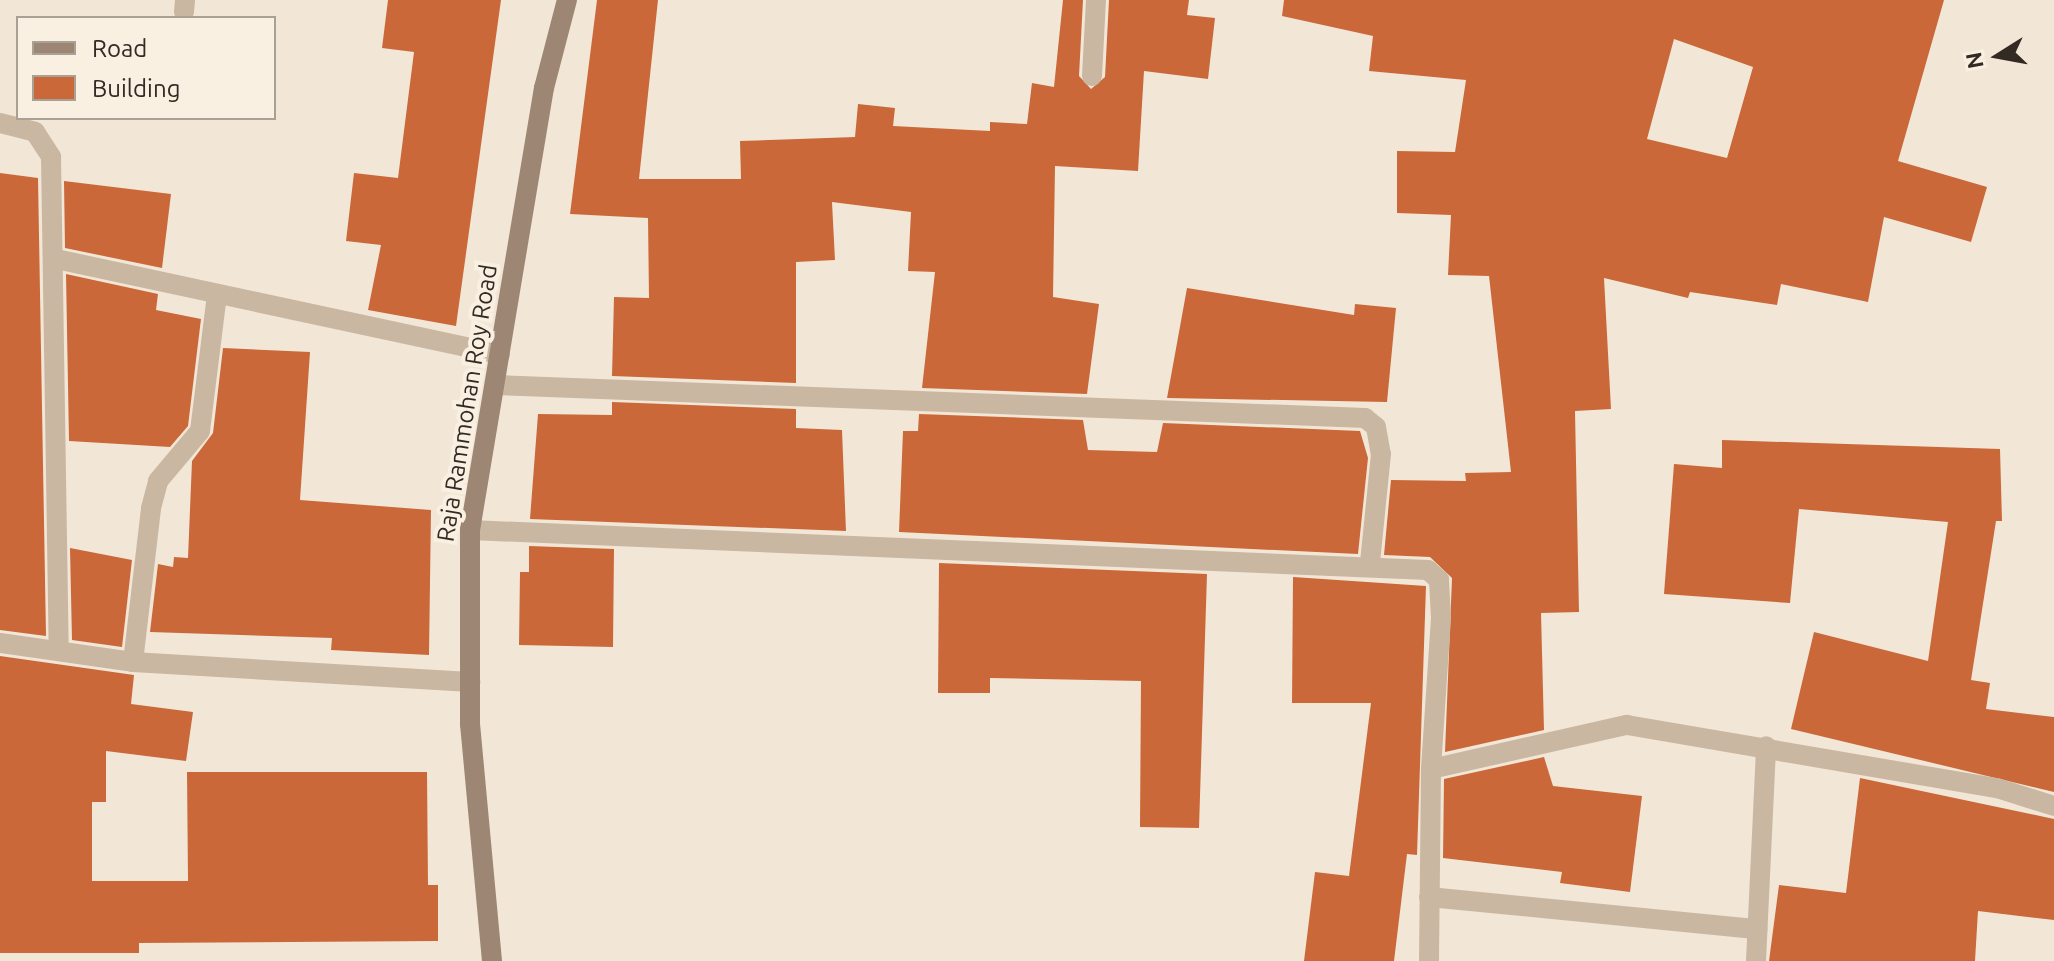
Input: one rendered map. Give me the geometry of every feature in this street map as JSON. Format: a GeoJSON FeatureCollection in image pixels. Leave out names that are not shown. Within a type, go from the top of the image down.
{"type":"FeatureCollection","features":[{"type":"Feature","properties":{"kind":"main road","name":"Raja Rammohan Roy Road"},"geometry":{"type":"LineString","coordinates":[[492,961],[470,682],[470,530],[567,0]]}},
{"type":"Feature","properties":{"kind":"street"},"geometry":{"type":"LineString","coordinates":[[1092,76],[1096,0]]}},
{"type":"Feature","properties":{"kind":"street"},"geometry":{"type":"LineString","coordinates":[[0,123],[35,132],[51,157],[56,259],[59,647]]}},
{"type":"Feature","properties":{"kind":"street"},"geometry":{"type":"LineString","coordinates":[[56,259],[500,354]]}},
{"type":"Feature","properties":{"kind":"street"},"geometry":{"type":"LineString","coordinates":[[133,662],[151,508],[158,481],[200,431],[217,294]]}},
{"type":"Feature","properties":{"kind":"street"},"geometry":{"type":"LineString","coordinates":[[495,385],[1365,418],[1376,427],[1381,454],[1370,563]]}},
{"type":"Feature","properties":{"kind":"street"},"geometry":{"type":"LineString","coordinates":[[470,530],[1370,563],[1428,570],[1439,580],[1431,769],[1429,961]]}},
{"type":"Feature","properties":{"kind":"street"},"geometry":{"type":"LineString","coordinates":[[0,643],[59,647],[133,662],[470,682]]}},
{"type":"Feature","properties":{"kind":"street"},"geometry":{"type":"LineString","coordinates":[[1431,769],[1627,725],[1766,746],[1997,788],[2054,806]]}},
{"type":"Feature","properties":{"kind":"street"},"geometry":{"type":"LineString","coordinates":[[1756,961],[1766,746]]}},
{"type":"Feature","properties":{"kind":"street"},"geometry":{"type":"LineString","coordinates":[[1429,897],[1757,929]]}},
{"type":"Feature","properties":{"kind":"building"},"geometry":{"type":"Polygon","coordinates":[[[388,0],[501,0],[456,326],[368,310],[381,245],[346,241],[354,173],[398,178],[414,52],[382,48],[388,0]]]}},
{"type":"Feature","properties":{"kind":"building"},"geometry":{"type":"Polygon","coordinates":[[[597,0],[658,0],[639,179],[741,179],[740,141],[855,137],[858,104],[895,108],[893,126],[990,131],[990,122],[1027,124],[1032,83],[1054,87],[1063,0],[1083,0],[1079,76],[1091,89],[1105,77],[1109,0],[1189,0],[1187,15],[1215,18],[1208,79],[1144,71],[1138,171],[1055,166],[1053,297],[1099,304],[1087,394],[922,388],[935,272],[908,271],[911,212],[832,202],[835,260],[796,262],[796,383],[612,376],[614,297],[649,298],[648,218],[570,214],[597,0]]]}},
{"type":"Feature","properties":{"kind":"building"},"geometry":{"type":"Polygon","coordinates":[[[1284,0],[1944,0],[1898,161],[1987,187],[1971,242],[1884,217],[1868,302],[1781,284],[1777,305],[1690,292],[1688,298],[1604,278],[1611,409],[1575,411],[1579,612],[1541,613],[1544,730],[1445,752],[1452,578],[1430,557],[1384,555],[1391,480],[1466,481],[1465,473],[1511,472],[1489,276],[1448,275],[1451,215],[1397,213],[1397,151],[1455,152],[1466,80],[1369,71],[1373,36],[1282,16],[1284,0]],[[1674,39],[1647,139],[1727,158],[1753,67],[1674,39]]]}},
{"type":"Feature","properties":{"kind":"building"},"geometry":{"type":"Polygon","coordinates":[[[0,173],[38,178],[46,636],[0,630],[0,173]]]}},
{"type":"Feature","properties":{"kind":"building"},"geometry":{"type":"Polygon","coordinates":[[[64,181],[171,194],[162,268],[65,248],[64,181]]]}},
{"type":"Feature","properties":{"kind":"building"},"geometry":{"type":"Polygon","coordinates":[[[66,274],[158,294],[156,310],[201,319],[188,426],[170,447],[69,441],[66,274]]]}},
{"type":"Feature","properties":{"kind":"building"},"geometry":{"type":"Polygon","coordinates":[[[1187,288],[1354,315],[1355,304],[1396,308],[1387,402],[1167,398],[1187,288]]]}},
{"type":"Feature","properties":{"kind":"building"},"geometry":{"type":"Polygon","coordinates":[[[223,348],[310,352],[300,500],[431,510],[429,655],[331,650],[332,638],[150,632],[158,564],[173,567],[174,557],[188,558],[192,461],[213,433],[223,348]]]}},
{"type":"Feature","properties":{"kind":"building"},"geometry":{"type":"Polygon","coordinates":[[[612,402],[796,409],[796,428],[842,430],[846,531],[530,519],[538,414],[612,415],[612,402]]]}},
{"type":"Feature","properties":{"kind":"building"},"geometry":{"type":"Polygon","coordinates":[[[919,414],[1083,420],[1088,450],[1157,452],[1163,423],[1360,431],[1368,458],[1358,554],[899,532],[903,431],[918,431],[919,414]]]}},
{"type":"Feature","properties":{"kind":"building"},"geometry":{"type":"Polygon","coordinates":[[[1722,440],[2000,449],[2002,521],[1996,521],[1971,680],[1990,683],[1986,709],[2054,717],[2054,792],[1791,729],[1814,632],[1928,661],[1948,522],[1799,509],[1790,603],[1664,594],[1674,464],[1722,468],[1722,440]]]}},
{"type":"Feature","properties":{"kind":"building"},"geometry":{"type":"Polygon","coordinates":[[[529,546],[614,549],[613,647],[519,645],[520,572],[529,572],[529,546]]]}},
{"type":"Feature","properties":{"kind":"building"},"geometry":{"type":"Polygon","coordinates":[[[70,548],[132,560],[122,647],[72,640],[70,548]]]}},
{"type":"Feature","properties":{"kind":"building"},"geometry":{"type":"Polygon","coordinates":[[[939,563],[1207,574],[1199,828],[1140,827],[1141,681],[990,678],[990,693],[938,693],[939,563]]]}},
{"type":"Feature","properties":{"kind":"building"},"geometry":{"type":"Polygon","coordinates":[[[1293,577],[1426,586],[1417,855],[1407,854],[1394,961],[1304,961],[1315,872],[1349,876],[1371,703],[1292,703],[1293,577]]]}},
{"type":"Feature","properties":{"kind":"building"},"geometry":{"type":"Polygon","coordinates":[[[0,656],[134,675],[131,704],[193,712],[186,761],[106,751],[106,802],[92,802],[92,881],[188,881],[187,772],[427,772],[428,885],[438,885],[438,941],[139,943],[139,953],[0,953],[0,656]]]}},
{"type":"Feature","properties":{"kind":"building"},"geometry":{"type":"Polygon","coordinates":[[[1544,757],[1553,786],[1642,796],[1630,892],[1560,883],[1562,872],[1443,858],[1444,779],[1544,757]]]}},
{"type":"Feature","properties":{"kind":"building"},"geometry":{"type":"Polygon","coordinates":[[[1860,778],[2054,819],[2054,920],[1978,911],[1975,961],[1769,961],[1779,885],[1846,893],[1860,778]]]}}]}
